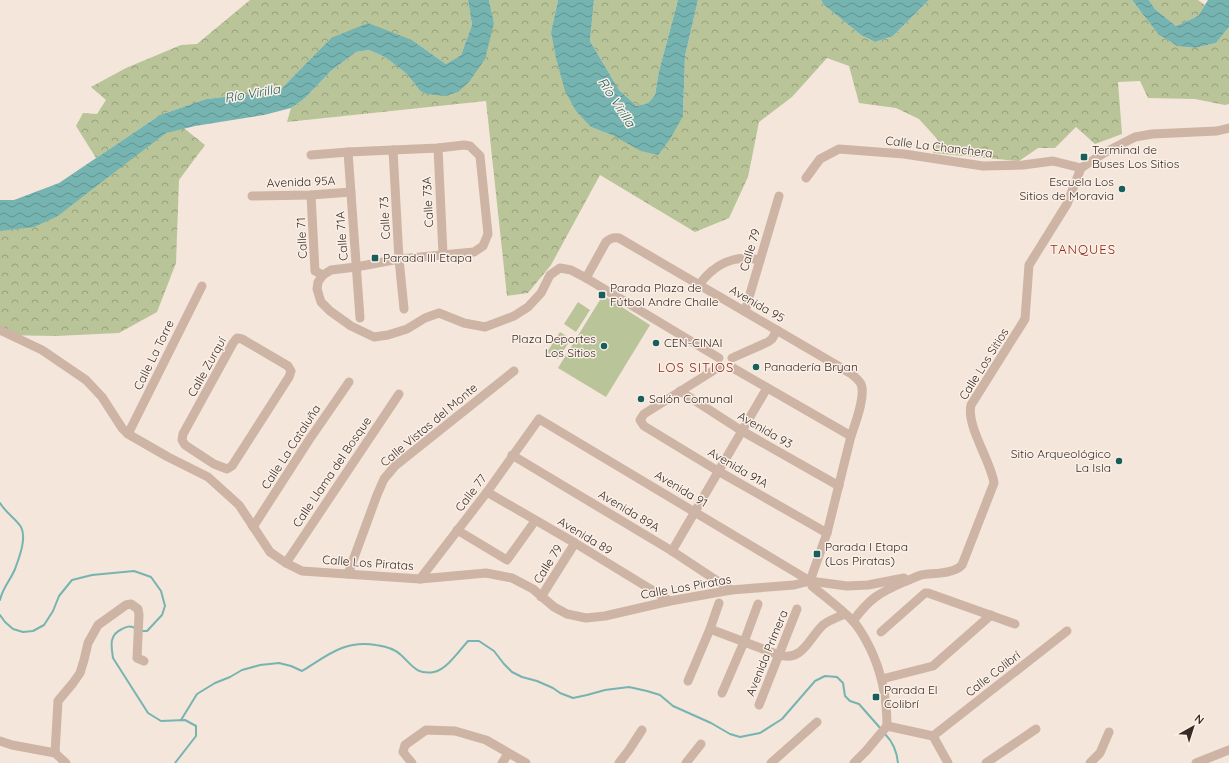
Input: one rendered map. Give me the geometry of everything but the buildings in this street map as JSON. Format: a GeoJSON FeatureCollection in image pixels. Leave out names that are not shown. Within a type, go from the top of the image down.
{"type":"FeatureCollection","features":[{"type":"Feature","properties":{"kind":"street"},"geometry":{"type":"LineString","coordinates":[[1081,168],[1104,153],[1136,138],[1152,134],[1217,131],[1229,128]]}},
{"type":"Feature","properties":{"kind":"street"},"geometry":{"type":"LineString","coordinates":[[311,155],[438,148],[464,145],[470,146],[480,156],[488,234],[483,246],[474,252],[399,259],[332,270],[323,276],[318,282],[317,288],[321,302],[330,311],[351,326],[374,337],[388,335],[406,329],[425,318],[439,313],[464,323],[485,327],[514,316],[528,307],[541,293],[550,275],[560,268],[571,270],[586,278],[719,363],[724,371],[733,368]]}},
{"type":"Feature","properties":{"kind":"street","name":"Calle 73A"},"geometry":{"type":"LineString","coordinates":[[438,148],[443,254]]}},
{"type":"Feature","properties":{"kind":"street","name":"Calle La Chanchera"},"geometry":{"type":"LineString","coordinates":[[806,178],[820,159],[839,149],[904,154],[983,166],[1023,165],[1053,161],[1081,168]]}},
{"type":"Feature","properties":{"kind":"street","name":"Calle 73"},"geometry":{"type":"LineString","coordinates":[[393,150],[399,259],[404,309]]}},
{"type":"Feature","properties":{"kind":"street","name":"Calle 71A"},"geometry":{"type":"LineString","coordinates":[[348,152],[360,318]]}},
{"type":"Feature","properties":{"kind":"street","name":"Calle Los Sitios"},"geometry":{"type":"LineString","coordinates":[[853,620],[867,603],[885,590],[920,576],[951,571],[960,567],[994,485],[994,481],[975,430],[970,410],[971,405],[1025,319],[1029,265],[1067,204],[1081,168]]}},
{"type":"Feature","properties":{"kind":"street","name":"Avenida 95A"},"geometry":{"type":"LineString","coordinates":[[252,196],[311,195],[351,192]]}},
{"type":"Feature","properties":{"kind":"street","name":"Calle 71"},"geometry":{"type":"LineString","coordinates":[[311,195],[315,270],[323,276]]}},
{"type":"Feature","properties":{"kind":"street","name":"Calle 79"},"geometry":{"type":"LineString","coordinates":[[745,311],[779,196]]}},
{"type":"Feature","properties":{"kind":"street","name":"Avenida 95"},"geometry":{"type":"LineString","coordinates":[[586,278],[606,242],[610,238],[614,237],[623,240],[850,373],[861,384],[863,390],[862,397],[827,533],[810,581]]}},
{"type":"Feature","properties":{"kind":"street"},"geometry":{"type":"LineString","coordinates":[[699,285],[711,270],[725,263],[744,258],[760,260]]}},
{"type":"Feature","properties":{"kind":"street","name":"Calle La Torre"},"geometry":{"type":"LineString","coordinates":[[128,434],[202,286]]}},
{"type":"Feature","properties":{"kind":"street","name":"Calle Los Piratas"},"geometry":{"type":"LineString","coordinates":[[0,330],[42,350],[86,380],[102,397],[122,428],[128,434],[208,477],[239,506],[270,552],[301,572],[420,579],[486,572],[512,578],[533,589],[554,607],[567,614],[586,618],[605,616],[670,601],[732,590],[794,585],[810,581]]}},
{"type":"Feature","properties":{"kind":"street"},"geometry":{"type":"LineString","coordinates":[[732,358],[768,342],[772,339],[777,330]]}},
{"type":"Feature","properties":{"kind":"street","name":"Calle Zurquí"},"geometry":{"type":"LineString","coordinates":[[237,338],[242,339],[288,366],[291,371],[289,377],[232,466],[227,469],[214,464],[185,445],[182,440],[183,434],[233,343],[237,338]]}},
{"type":"Feature","properties":{"kind":"street"},"geometry":{"type":"LineString","coordinates":[[680,391],[719,363],[724,355],[732,358],[734,363],[733,368]]}},
{"type":"Feature","properties":{"kind":"street"},"geometry":{"type":"LineString","coordinates":[[733,368],[851,436]]}},
{"type":"Feature","properties":{"kind":"street","name":"Calle Vistas del Monte"},"geometry":{"type":"LineString","coordinates":[[348,574],[376,495],[384,479],[395,466],[514,371]]}},
{"type":"Feature","properties":{"kind":"street","name":"Calle La Cataluña"},"geometry":{"type":"LineString","coordinates":[[253,527],[309,440],[349,382]]}},
{"type":"Feature","properties":{"kind":"street"},"geometry":{"type":"LineString","coordinates":[[672,551],[767,388]]}},
{"type":"Feature","properties":{"kind":"street","name":"Avenida 91A"},"geometry":{"type":"LineString","coordinates":[[680,391],[644,414],[640,420],[644,426],[718,472],[827,533]]}},
{"type":"Feature","properties":{"kind":"street","name":"Avenida 93"},"geometry":{"type":"LineString","coordinates":[[680,391],[742,431],[839,486]]}},
{"type":"Feature","properties":{"kind":"street","name":"Calle Llama del Bosque"},"geometry":{"type":"LineString","coordinates":[[286,563],[399,394]]}},
{"type":"Feature","properties":{"kind":"street","name":"Calle 77"},"geometry":{"type":"LineString","coordinates":[[420,579],[487,492],[539,419]]}},
{"type":"Feature","properties":{"kind":"street","name":"Avenida 91"},"geometry":{"type":"LineString","coordinates":[[539,419],[810,581]]}},
{"type":"Feature","properties":{"kind":"street","name":"Avenida 89A"},"geometry":{"type":"LineString","coordinates":[[512,455],[672,551],[732,590]]}},
{"type":"Feature","properties":{"kind":"street"},"geometry":{"type":"LineString","coordinates":[[208,477],[214,464]]}},
{"type":"Feature","properties":{"kind":"street","name":"Avenida 89"},"geometry":{"type":"LineString","coordinates":[[487,492],[575,543],[670,601]]}},
{"type":"Feature","properties":{"kind":"street"},"geometry":{"type":"LineString","coordinates":[[457,530],[507,560],[535,521]]}},
{"type":"Feature","properties":{"kind":"street","name":"Calle 79"},"geometry":{"type":"LineString","coordinates":[[541,597],[575,543]]}},
{"type":"Feature","properties":{"kind":"street"},"geometry":{"type":"LineString","coordinates":[[810,581],[847,586],[868,585],[920,576]]}},
{"type":"Feature","properties":{"kind":"street"},"geometry":{"type":"LineString","coordinates":[[810,581],[812,586],[853,620],[864,634],[882,679],[886,700],[887,726],[854,763]]}},
{"type":"Feature","properties":{"kind":"street"},"geometry":{"type":"LineString","coordinates":[[881,632],[925,593],[1015,624]]}},
{"type":"Feature","properties":{"kind":"street"},"geometry":{"type":"LineString","coordinates":[[688,681],[710,629],[719,603]]}},
{"type":"Feature","properties":{"kind":"street"},"geometry":{"type":"LineString","coordinates":[[55,753],[58,701],[80,673],[88,643],[98,624],[126,605],[131,604],[138,609],[137,658],[144,661]]}},
{"type":"Feature","properties":{"kind":"street"},"geometry":{"type":"LineString","coordinates":[[722,693],[744,642],[758,604]]}},
{"type":"Feature","properties":{"kind":"street","name":"Avenida Primera"},"geometry":{"type":"LineString","coordinates":[[759,705],[797,609]]}},
{"type":"Feature","properties":{"kind":"street"},"geometry":{"type":"LineString","coordinates":[[710,629],[785,657],[796,654],[807,645],[826,622],[845,614]]}},
{"type":"Feature","properties":{"kind":"street"},"geometry":{"type":"LineString","coordinates":[[882,679],[933,666],[991,615]]}},
{"type":"Feature","properties":{"kind":"street","name":"Calle Colibrí"},"geometry":{"type":"LineString","coordinates":[[933,736],[1067,632]]}},
{"type":"Feature","properties":{"kind":"street"},"geometry":{"type":"LineString","coordinates":[[771,763],[817,722]]}},
{"type":"Feature","properties":{"kind":"street"},"geometry":{"type":"LineString","coordinates":[[887,726],[933,736],[948,763]]}},
{"type":"Feature","properties":{"kind":"street"},"geometry":{"type":"LineString","coordinates":[[986,763],[1036,729]]}},
{"type":"Feature","properties":{"kind":"street"},"geometry":{"type":"LineString","coordinates":[[412,763],[403,752],[404,745],[426,730],[455,731],[486,740],[526,763]]}},
{"type":"Feature","properties":{"kind":"street"},"geometry":{"type":"LineString","coordinates":[[619,763],[642,730]]}},
{"type":"Feature","properties":{"kind":"street"},"geometry":{"type":"LineString","coordinates":[[1090,763],[1100,754],[1109,732]]}},
{"type":"Feature","properties":{"kind":"street"},"geometry":{"type":"LineString","coordinates":[[0,741],[12,745],[55,753],[66,763]]}},
{"type":"Feature","properties":{"kind":"street"},"geometry":{"type":"LineString","coordinates":[[686,763],[701,744]]}},
{"type":"Feature","properties":{"kind":"street"},"geometry":{"type":"LineString","coordinates":[[1196,763],[1229,750]]}},
{"type":"Feature","properties":{"kind":"street"},"geometry":{"type":"LineString","coordinates":[[502,763],[508,754]]}},
{"type":"Feature","properties":{"kind":"green space"},"geometry":{"type":"Polygon","coordinates":[[[250,0],[468,0],[472,25],[461,55],[446,64],[412,40],[331,38],[279,91],[206,99],[160,115],[96,158],[76,126],[83,113],[97,114],[106,100],[91,87],[126,68],[181,45],[197,44],[250,0]]]}},
{"type":"Feature","properties":{"kind":"green space"},"geometry":{"type":"Polygon","coordinates":[[[489,0],[558,0],[551,32],[591,127],[614,136],[683,116],[685,56],[698,0],[821,0],[824,5],[861,35],[875,42],[893,36],[929,0],[1132,0],[1158,34],[1177,46],[1195,48],[1216,43],[1229,27],[1229,104],[1225,105],[1195,99],[1148,98],[1140,81],[1118,82],[1122,134],[1095,144],[1076,127],[1055,148],[1038,148],[1019,161],[933,153],[938,140],[919,119],[896,108],[859,103],[849,66],[827,58],[792,97],[759,122],[748,177],[729,218],[695,232],[600,175],[551,265],[528,293],[507,296],[486,101],[287,122],[291,108],[304,99],[331,71],[356,52],[369,50],[385,57],[407,74],[420,91],[426,94],[494,23],[489,0]]]}},
{"type":"Feature","properties":{"kind":"green space"},"geometry":{"type":"Polygon","coordinates":[[[594,0],[678,0],[659,71],[655,95],[648,103],[637,106],[619,90],[590,41],[594,0]]]}},
{"type":"Feature","properties":{"kind":"green space"},"geometry":{"type":"Polygon","coordinates":[[[1149,0],[1198,0],[1205,5],[1198,16],[1176,26],[1155,9],[1149,0]]]}},
{"type":"Feature","properties":{"kind":"green space"},"geometry":{"type":"Polygon","coordinates":[[[176,122],[205,145],[179,180],[176,263],[157,312],[119,333],[56,336],[0,335],[0,210],[13,211],[176,122]]]}},
{"type":"Feature","properties":{"kind":"green space","name":"Plaza Deportes Los Sitios"},"geometry":{"type":"Polygon","coordinates":[[[603,295],[650,325],[606,397],[558,368],[603,295]]]}},
{"type":"Feature","properties":{"kind":"green space"},"geometry":{"type":"Polygon","coordinates":[[[578,302],[590,310],[576,332],[564,324],[578,302]]]}},
{"type":"Feature","properties":{"kind":"green space"},"geometry":{"type":"Polygon","coordinates":[[[560,332],[571,339],[558,359],[547,352],[560,332]]]}},
{"type":"Feature","properties":{"kind":"water"},"geometry":{"type":"Polygon","coordinates":[[[468,0],[489,0],[494,23],[485,59],[469,82],[458,92],[445,96],[426,94],[420,91],[407,74],[385,57],[369,50],[356,52],[331,71],[304,99],[291,108],[264,115],[195,126],[166,133],[58,216],[34,227],[0,231],[0,200],[14,200],[59,183],[160,115],[206,99],[279,91],[331,38],[368,23],[412,40],[446,64],[461,55],[472,25],[468,0]]]}},
{"type":"Feature","properties":{"kind":"water","name":"Río Virilla"},"geometry":{"type":"Polygon","coordinates":[[[558,0],[594,0],[590,41],[619,90],[637,106],[648,103],[655,95],[659,71],[678,0],[698,0],[685,56],[683,116],[670,139],[658,155],[641,151],[614,136],[591,127],[576,111],[565,91],[551,32],[558,0]]]}},
{"type":"Feature","properties":{"kind":"water"},"geometry":{"type":"Polygon","coordinates":[[[821,0],[929,0],[893,36],[875,42],[861,35],[824,5],[821,0]]]}},
{"type":"Feature","properties":{"kind":"water"},"geometry":{"type":"Polygon","coordinates":[[[1132,0],[1149,0],[1155,9],[1176,26],[1198,16],[1208,0],[1229,0],[1229,27],[1216,43],[1195,48],[1177,46],[1158,34],[1132,0]]]}},
{"type":"Feature","properties":{"kind":"waterway"},"geometry":{"type":"LineString","coordinates":[[0,503],[21,527],[23,532],[22,548],[17,564],[0,600]]}},
{"type":"Feature","properties":{"kind":"waterway"},"geometry":{"type":"LineString","coordinates":[[0,615],[13,629],[23,632],[33,631],[44,625],[53,611],[59,596],[72,580],[92,575],[134,571],[151,577],[161,591],[165,606],[162,615],[147,631],[141,631]]}},
{"type":"Feature","properties":{"kind":"waterway"},"geometry":{"type":"LineString","coordinates":[[135,628],[125,627],[115,634],[112,641],[113,658],[148,713],[161,721],[185,720],[196,726],[196,736],[175,763]]}},
{"type":"Feature","properties":{"kind":"waterway"},"geometry":{"type":"LineString","coordinates":[[181,720],[197,694],[215,683],[242,670],[260,665],[279,663],[302,671],[328,654],[337,650],[345,647],[365,644],[392,649],[419,671],[428,673],[443,668],[468,641],[479,641],[494,651],[512,672],[522,677],[537,681],[573,698],[605,690],[629,687],[647,691],[660,695],[673,706],[711,723],[730,734],[740,737],[760,733],[782,719],[815,681],[825,676],[837,677],[843,683],[845,696],[850,701],[859,704],[881,729]]}},
{"type":"Feature","properties":{"kind":"waterway"},"geometry":{"type":"LineString","coordinates":[[885,734],[894,747],[898,763]]}},
{"type":"Feature","properties":{"kind":"place","name":"Terminal de Buses Los Sitios"},"geometry":{"type":"Point","coordinates":[1084,157]}},
{"type":"Feature","properties":{"kind":"place","name":"Escuela Los Sitios de Moravia"},"geometry":{"type":"Point","coordinates":[1122,189]}},
{"type":"Feature","properties":{"kind":"place","name":"Parada III Etapa"},"geometry":{"type":"Point","coordinates":[375,258]}},
{"type":"Feature","properties":{"kind":"place","name":"Parada Plaza de Fútbol Andre Challe"},"geometry":{"type":"Point","coordinates":[602,295]}},
{"type":"Feature","properties":{"kind":"place","name":"CEN-CINAI"},"geometry":{"type":"Point","coordinates":[656,343]}},
{"type":"Feature","properties":{"kind":"place","name":"Plaza Deportes Los Sitios"},"geometry":{"type":"Point","coordinates":[604,346]}},
{"type":"Feature","properties":{"kind":"place","name":"Panadería Bryan"},"geometry":{"type":"Point","coordinates":[756,367]}},
{"type":"Feature","properties":{"kind":"place","name":"Salón Comunal"},"geometry":{"type":"Point","coordinates":[641,399]}},
{"type":"Feature","properties":{"kind":"place","name":"Sitio Arqueológico La Isla"},"geometry":{"type":"Point","coordinates":[1119,461]}},
{"type":"Feature","properties":{"kind":"place","name":"Parada I Etapa (Los Piratas)"},"geometry":{"type":"Point","coordinates":[817,554]}},
{"type":"Feature","properties":{"kind":"place","name":"Parada El Colibrí"},"geometry":{"type":"Point","coordinates":[876,697]}},
{"type":"Feature","properties":{"kind":"district","name":"TANQUES"},"geometry":{"type":"Point","coordinates":[1083,249]}},
{"type":"Feature","properties":{"kind":"district","name":"LOS SITIOS"},"geometry":{"type":"Point","coordinates":[696,367]}}]}
